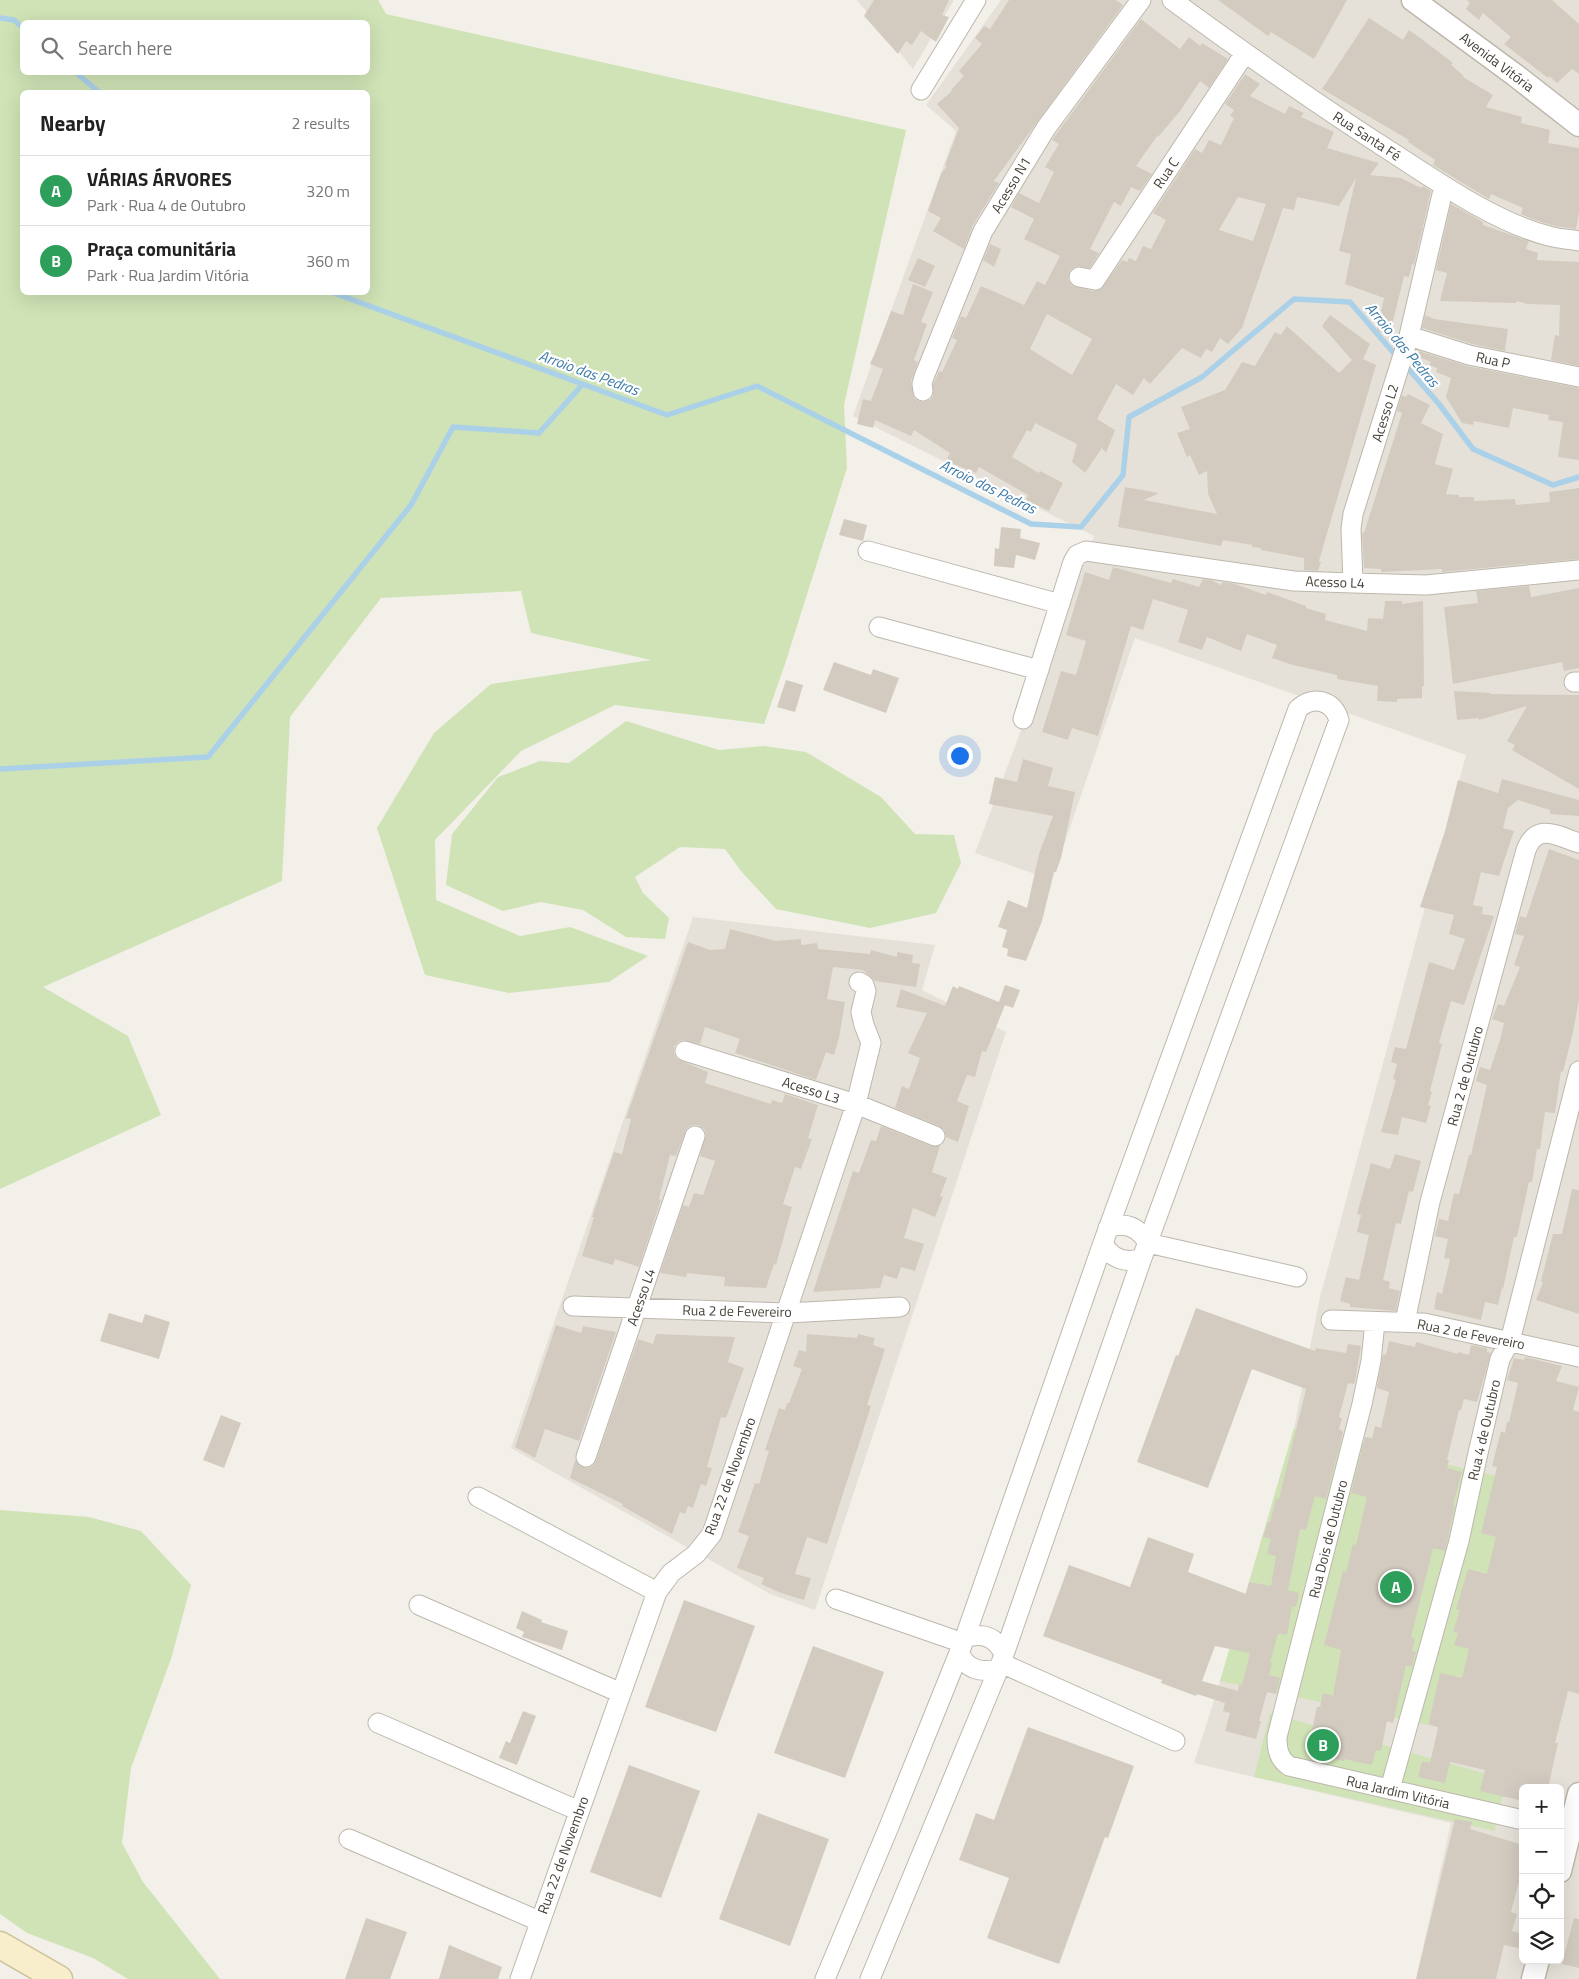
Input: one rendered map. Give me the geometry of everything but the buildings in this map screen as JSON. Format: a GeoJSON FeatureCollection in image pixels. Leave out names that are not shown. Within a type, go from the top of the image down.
{"type":"FeatureCollection","features":[{"type":"Feature","properties":{"kind":"main road"},"geometry":{"type":"LineString","coordinates":[[0,1945],[59,1979]]}},
{"type":"Feature","properties":{"kind":"street"},"geometry":{"type":"LineString","coordinates":[[921,90],[976,0]]}},
{"type":"Feature","properties":{"kind":"street","name":"Acesso N1"},"geometry":{"type":"LineString","coordinates":[[923,391],[924,377],[984,232],[1046,128],[1140,0]]}},
{"type":"Feature","properties":{"kind":"street","name":"Rua Santa Fé"},"geometry":{"type":"LineString","coordinates":[[1172,0],[1346,123],[1444,186],[1520,226],[1549,236],[1579,241]]}},
{"type":"Feature","properties":{"kind":"street","name":"Avenida Vitória"},"geometry":{"type":"LineString","coordinates":[[1413,0],[1515,74],[1579,125]]}},
{"type":"Feature","properties":{"kind":"street","name":"Rua C"},"geometry":{"type":"LineString","coordinates":[[1079,277],[1095,280],[1245,53]]}},
{"type":"Feature","properties":{"kind":"street","name":"Acesso L2"},"geometry":{"type":"LineString","coordinates":[[1353,583],[1351,529],[1353,514],[1409,336],[1444,186]]}},
{"type":"Feature","properties":{"kind":"street","name":"Rua P"},"geometry":{"type":"LineString","coordinates":[[1409,336],[1469,355],[1579,377]]}},
{"type":"Feature","properties":{"kind":"street"},"geometry":{"type":"LineString","coordinates":[[868,550],[1060,604],[1023,719]]}},
{"type":"Feature","properties":{"kind":"street","name":"Acesso L4"},"geometry":{"type":"LineString","coordinates":[[1060,604],[1073,562],[1078,555],[1092,551],[1294,581],[1426,585],[1579,570]]}},
{"type":"Feature","properties":{"kind":"street"},"geometry":{"type":"LineString","coordinates":[[879,627],[1039,670]]}},
{"type":"Feature","properties":{"kind":"street"},"geometry":{"type":"LineString","coordinates":[[825,1979],[962,1644],[1105,1236],[1298,709],[1309,702],[1322,701],[1334,708],[1339,720],[1145,1250],[1001,1662],[870,1979]]}},
{"type":"Feature","properties":{"kind":"street","name":"Rua 2 de Outubro"},"geometry":{"type":"LineString","coordinates":[[1405,1322],[1430,1202],[1526,850],[1530,840],[1536,835],[1549,833],[1579,843]]}},
{"type":"Feature","properties":{"kind":"street","name":"Rua 22 de Novembro"},"geometry":{"type":"LineString","coordinates":[[520,1979],[657,1592],[671,1573],[696,1554],[712,1534],[856,1104],[871,1043],[864,1025],[862,1012],[866,991],[864,985],[859,982]]}},
{"type":"Feature","properties":{"kind":"street","name":"Acesso L3"},"geometry":{"type":"LineString","coordinates":[[685,1051],[856,1104],[935,1136]]}},
{"type":"Feature","properties":{"kind":"street","name":"Rua 4 de Outubro"},"geometry":{"type":"LineString","coordinates":[[1390,1789],[1459,1541],[1500,1359],[1510,1341],[1579,1071]]}},
{"type":"Feature","properties":{"kind":"street","name":"Acesso L4"},"geometry":{"type":"LineString","coordinates":[[586,1458],[695,1136]]}},
{"type":"Feature","properties":{"kind":"street"},"geometry":{"type":"LineString","coordinates":[[1115,1226],[1131,1226],[1144,1236],[1145,1250],[1135,1261],[1119,1260],[1106,1250],[1105,1236],[1115,1226]]}},
{"type":"Feature","properties":{"kind":"street"},"geometry":{"type":"LineString","coordinates":[[1145,1250],[1297,1277]]}},
{"type":"Feature","properties":{"kind":"street","name":"Rua 2 de Fevereiro"},"geometry":{"type":"LineString","coordinates":[[573,1306],[786,1313],[900,1307]]}},
{"type":"Feature","properties":{"kind":"street","name":"Rua 2 de Fevereiro"},"geometry":{"type":"LineString","coordinates":[[1331,1320],[1424,1323],[1579,1357]]}},
{"type":"Feature","properties":{"kind":"street","name":"Rua Dois de Outubro"},"geometry":{"type":"LineString","coordinates":[[1279,1755],[1277,1738],[1362,1404],[1371,1361],[1376,1322]]}},
{"type":"Feature","properties":{"kind":"street"},"geometry":{"type":"LineString","coordinates":[[478,1497],[657,1592]]}},
{"type":"Feature","properties":{"kind":"street"},"geometry":{"type":"LineString","coordinates":[[836,1599],[962,1644],[981,1635],[988,1637],[995,1641],[1001,1662],[1175,1741]]}},
{"type":"Feature","properties":{"kind":"street"},"geometry":{"type":"LineString","coordinates":[[419,1605],[621,1693]]}},
{"type":"Feature","properties":{"kind":"street"},"geometry":{"type":"LineString","coordinates":[[962,1644],[962,1659],[975,1669],[982,1671],[1001,1662]]}},
{"type":"Feature","properties":{"kind":"street"},"geometry":{"type":"LineString","coordinates":[[378,1724],[579,1811]]}},
{"type":"Feature","properties":{"kind":"street","name":"Rua Jardim Vitória"},"geometry":{"type":"LineString","coordinates":[[1279,1755],[1283,1762],[1289,1766],[1519,1819]]}},
{"type":"Feature","properties":{"kind":"street"},"geometry":{"type":"LineString","coordinates":[[1564,1854],[1579,1794]]}},
{"type":"Feature","properties":{"kind":"street"},"geometry":{"type":"LineString","coordinates":[[349,1839],[540,1921]]}},
{"type":"Feature","properties":{"kind":"street"},"geometry":{"type":"LineString","coordinates":[[1533,1979],[1537,1964]]}},
{"type":"Feature","properties":{"kind":"shaded area"},"geometry":{"type":"Polygon","coordinates":[[[857,0],[954,0],[913,69],[857,0]]]}},
{"type":"Feature","properties":{"kind":"shaded area"},"geometry":{"type":"Polygon","coordinates":[[[1001,0],[1579,0],[1579,1979],[1416,1979],[1451,1823],[1194,1763],[1283,1484],[1320,1297],[1466,755],[1135,638],[1052,880],[975,853],[1094,536],[853,416],[956,131],[926,105],[1001,0]]]}},
{"type":"Feature","properties":{"kind":"shaded area"},"geometry":{"type":"Polygon","coordinates":[[[693,917],[935,945],[922,990],[1006,1032],[815,1610],[770,1594],[511,1448],[693,917]]]}},
{"type":"Feature","properties":{"kind":"green space"},"geometry":{"type":"Polygon","coordinates":[[[0,0],[378,0],[386,14],[906,130],[844,405],[847,468],[764,724],[615,705],[521,751],[435,840],[436,900],[520,936],[570,927],[648,956],[609,982],[509,993],[425,975],[377,828],[434,733],[491,684],[651,660],[531,633],[521,591],[381,598],[290,717],[282,881],[43,987],[128,1036],[161,1115],[0,1189],[0,0]]]}},
{"type":"Feature","properties":{"kind":"green space"},"geometry":{"type":"Polygon","coordinates":[[[626,721],[719,750],[764,746],[806,752],[881,797],[915,834],[954,835],[961,863],[936,913],[870,928],[776,909],[741,871],[725,849],[680,847],[635,877],[643,893],[669,918],[665,939],[626,937],[583,910],[541,902],[503,911],[446,885],[452,834],[498,777],[540,761],[569,763],[626,721]]]}},
{"type":"Feature","properties":{"kind":"green space"},"geometry":{"type":"Polygon","coordinates":[[[1294,1428],[1572,1494],[1500,1740],[1220,1681],[1294,1428]]]}},
{"type":"Feature","properties":{"kind":"green space"},"geometry":{"type":"Polygon","coordinates":[[[0,1510],[89,1517],[141,1531],[191,1585],[171,1659],[131,1768],[122,1843],[143,1882],[220,1979],[128,1979],[93,1958],[27,1933],[0,1914],[0,1510]]]}},
{"type":"Feature","properties":{"kind":"green space"},"geometry":{"type":"Polygon","coordinates":[[[1270,1713],[1508,1780],[1497,1815],[1495,1831],[1254,1777],[1270,1713]]]}},
{"type":"Feature","properties":{"kind":"waterway","name":"Arroio das Pedras"},"geometry":{"type":"LineString","coordinates":[[0,18],[14,20],[20,25]]}},
{"type":"Feature","properties":{"kind":"waterway","name":"Arroio das Pedras"},"geometry":{"type":"LineString","coordinates":[[79,75],[97,90]]}},
{"type":"Feature","properties":{"kind":"waterway","name":"Arroio das Pedras"},"geometry":{"type":"LineString","coordinates":[[339,295],[667,415],[757,386],[1031,524],[1081,527],[1123,475],[1129,417],[1202,377],[1294,299],[1350,302],[1398,358]]}},
{"type":"Feature","properties":{"kind":"waterway","name":"Arroio das Pedras"},"geometry":{"type":"LineString","coordinates":[[1405,365],[1439,404],[1473,449],[1553,485],[1579,477]]}},
{"type":"Feature","properties":{"kind":"waterway"},"geometry":{"type":"LineString","coordinates":[[0,769],[208,757],[411,505],[453,427],[539,433],[583,384]]}},
{"type":"Feature","properties":{"kind":"place","name":"VÁRIAS ÁRVORES"},"geometry":{"type":"Point","coordinates":[1396,1587]}},
{"type":"Feature","properties":{"kind":"place","name":"Praça comunitária"},"geometry":{"type":"Point","coordinates":[1323,1745]}}]}
